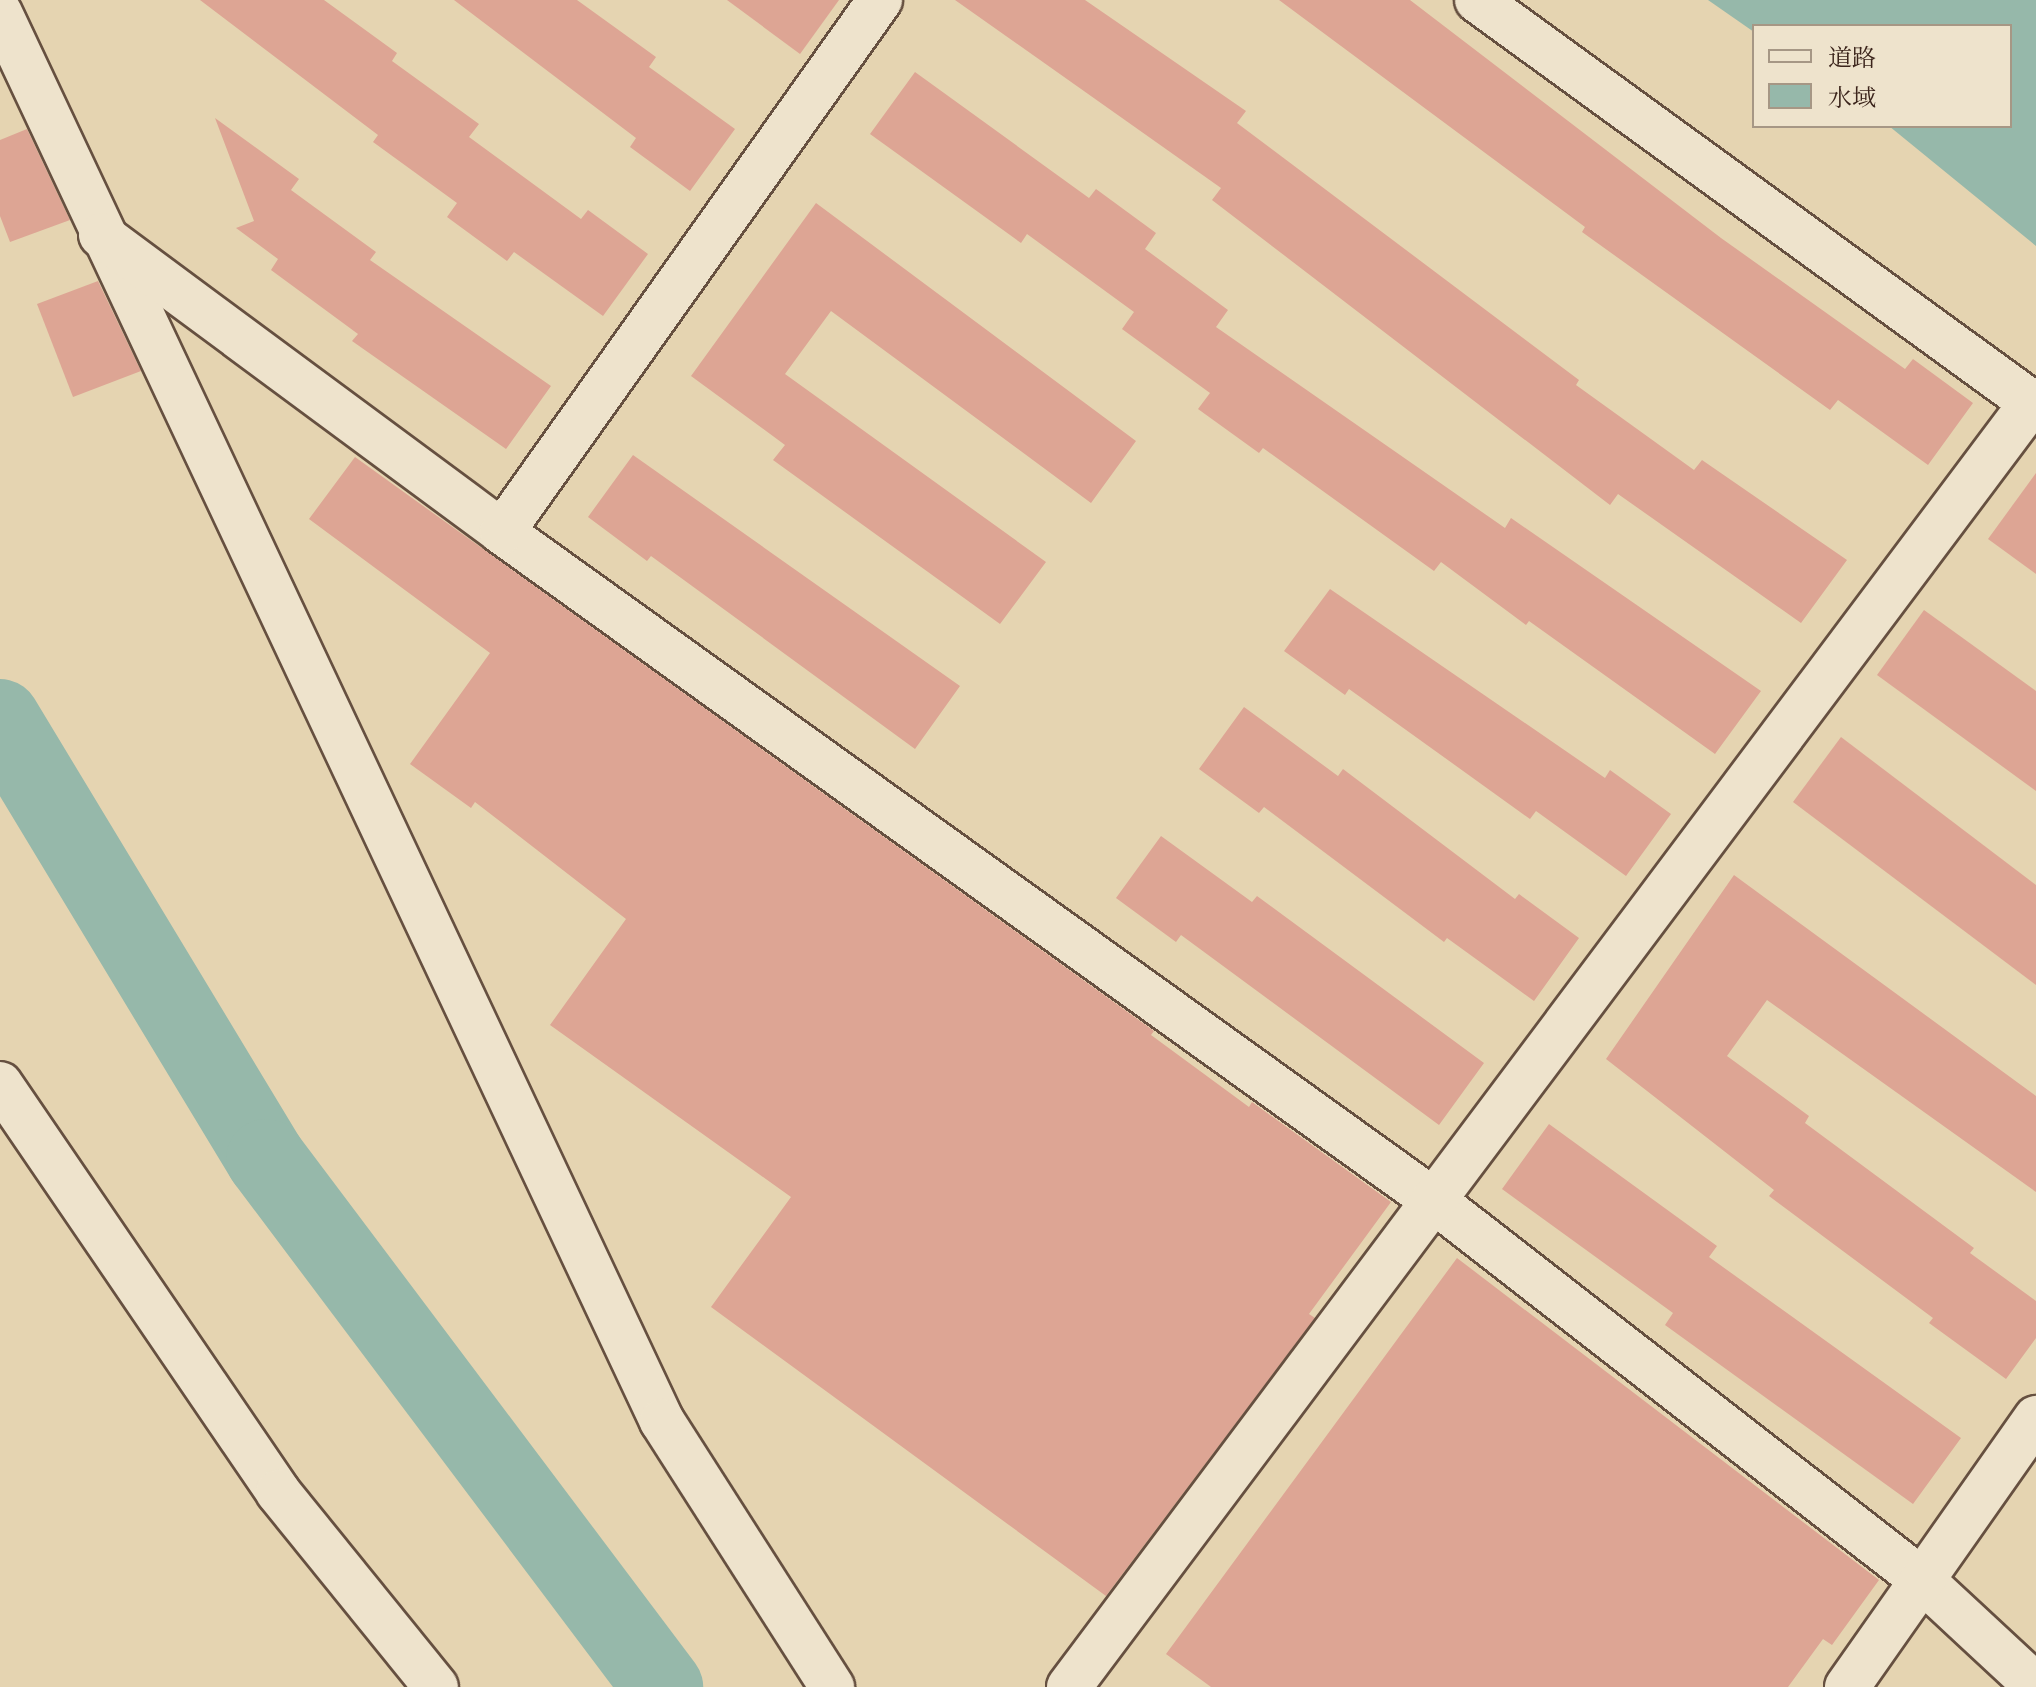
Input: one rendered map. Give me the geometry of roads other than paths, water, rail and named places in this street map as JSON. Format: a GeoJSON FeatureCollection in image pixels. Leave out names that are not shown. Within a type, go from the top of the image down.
{"type":"FeatureCollection","features":[{"type":"Feature","properties":{"kind":"street"},"geometry":{"type":"LineString","coordinates":[[502,532],[880,0]]}},
{"type":"Feature","properties":{"kind":"street"},"geometry":{"type":"LineString","coordinates":[[1069,1687],[2034,404],[1477,0]]}},
{"type":"Feature","properties":{"kind":"street"},"geometry":{"type":"LineString","coordinates":[[0,13],[101,235],[662,1421],[832,1687]]}},
{"type":"Feature","properties":{"kind":"street"},"geometry":{"type":"LineString","coordinates":[[101,235],[502,532],[1433,1200],[1922,1580],[2036,1686]]}},
{"type":"Feature","properties":{"kind":"street"},"geometry":{"type":"LineString","coordinates":[[0,1084],[13,1111],[278,1492],[436,1687]]}},
{"type":"Feature","properties":{"kind":"street"},"geometry":{"type":"LineString","coordinates":[[1847,1687],[2036,1418]]}},
{"type":"Feature","properties":{"kind":"water"},"geometry":{"type":"Polygon","coordinates":[[[1708,0],[2036,0],[2036,246],[1891,128],[2012,128],[2012,24],[1752,24],[1752,31],[1708,0]]]}},
{"type":"Feature","properties":{"kind":"waterway"},"geometry":{"type":"LineString","coordinates":[[0,719],[266,1159],[663,1687]]}}]}
